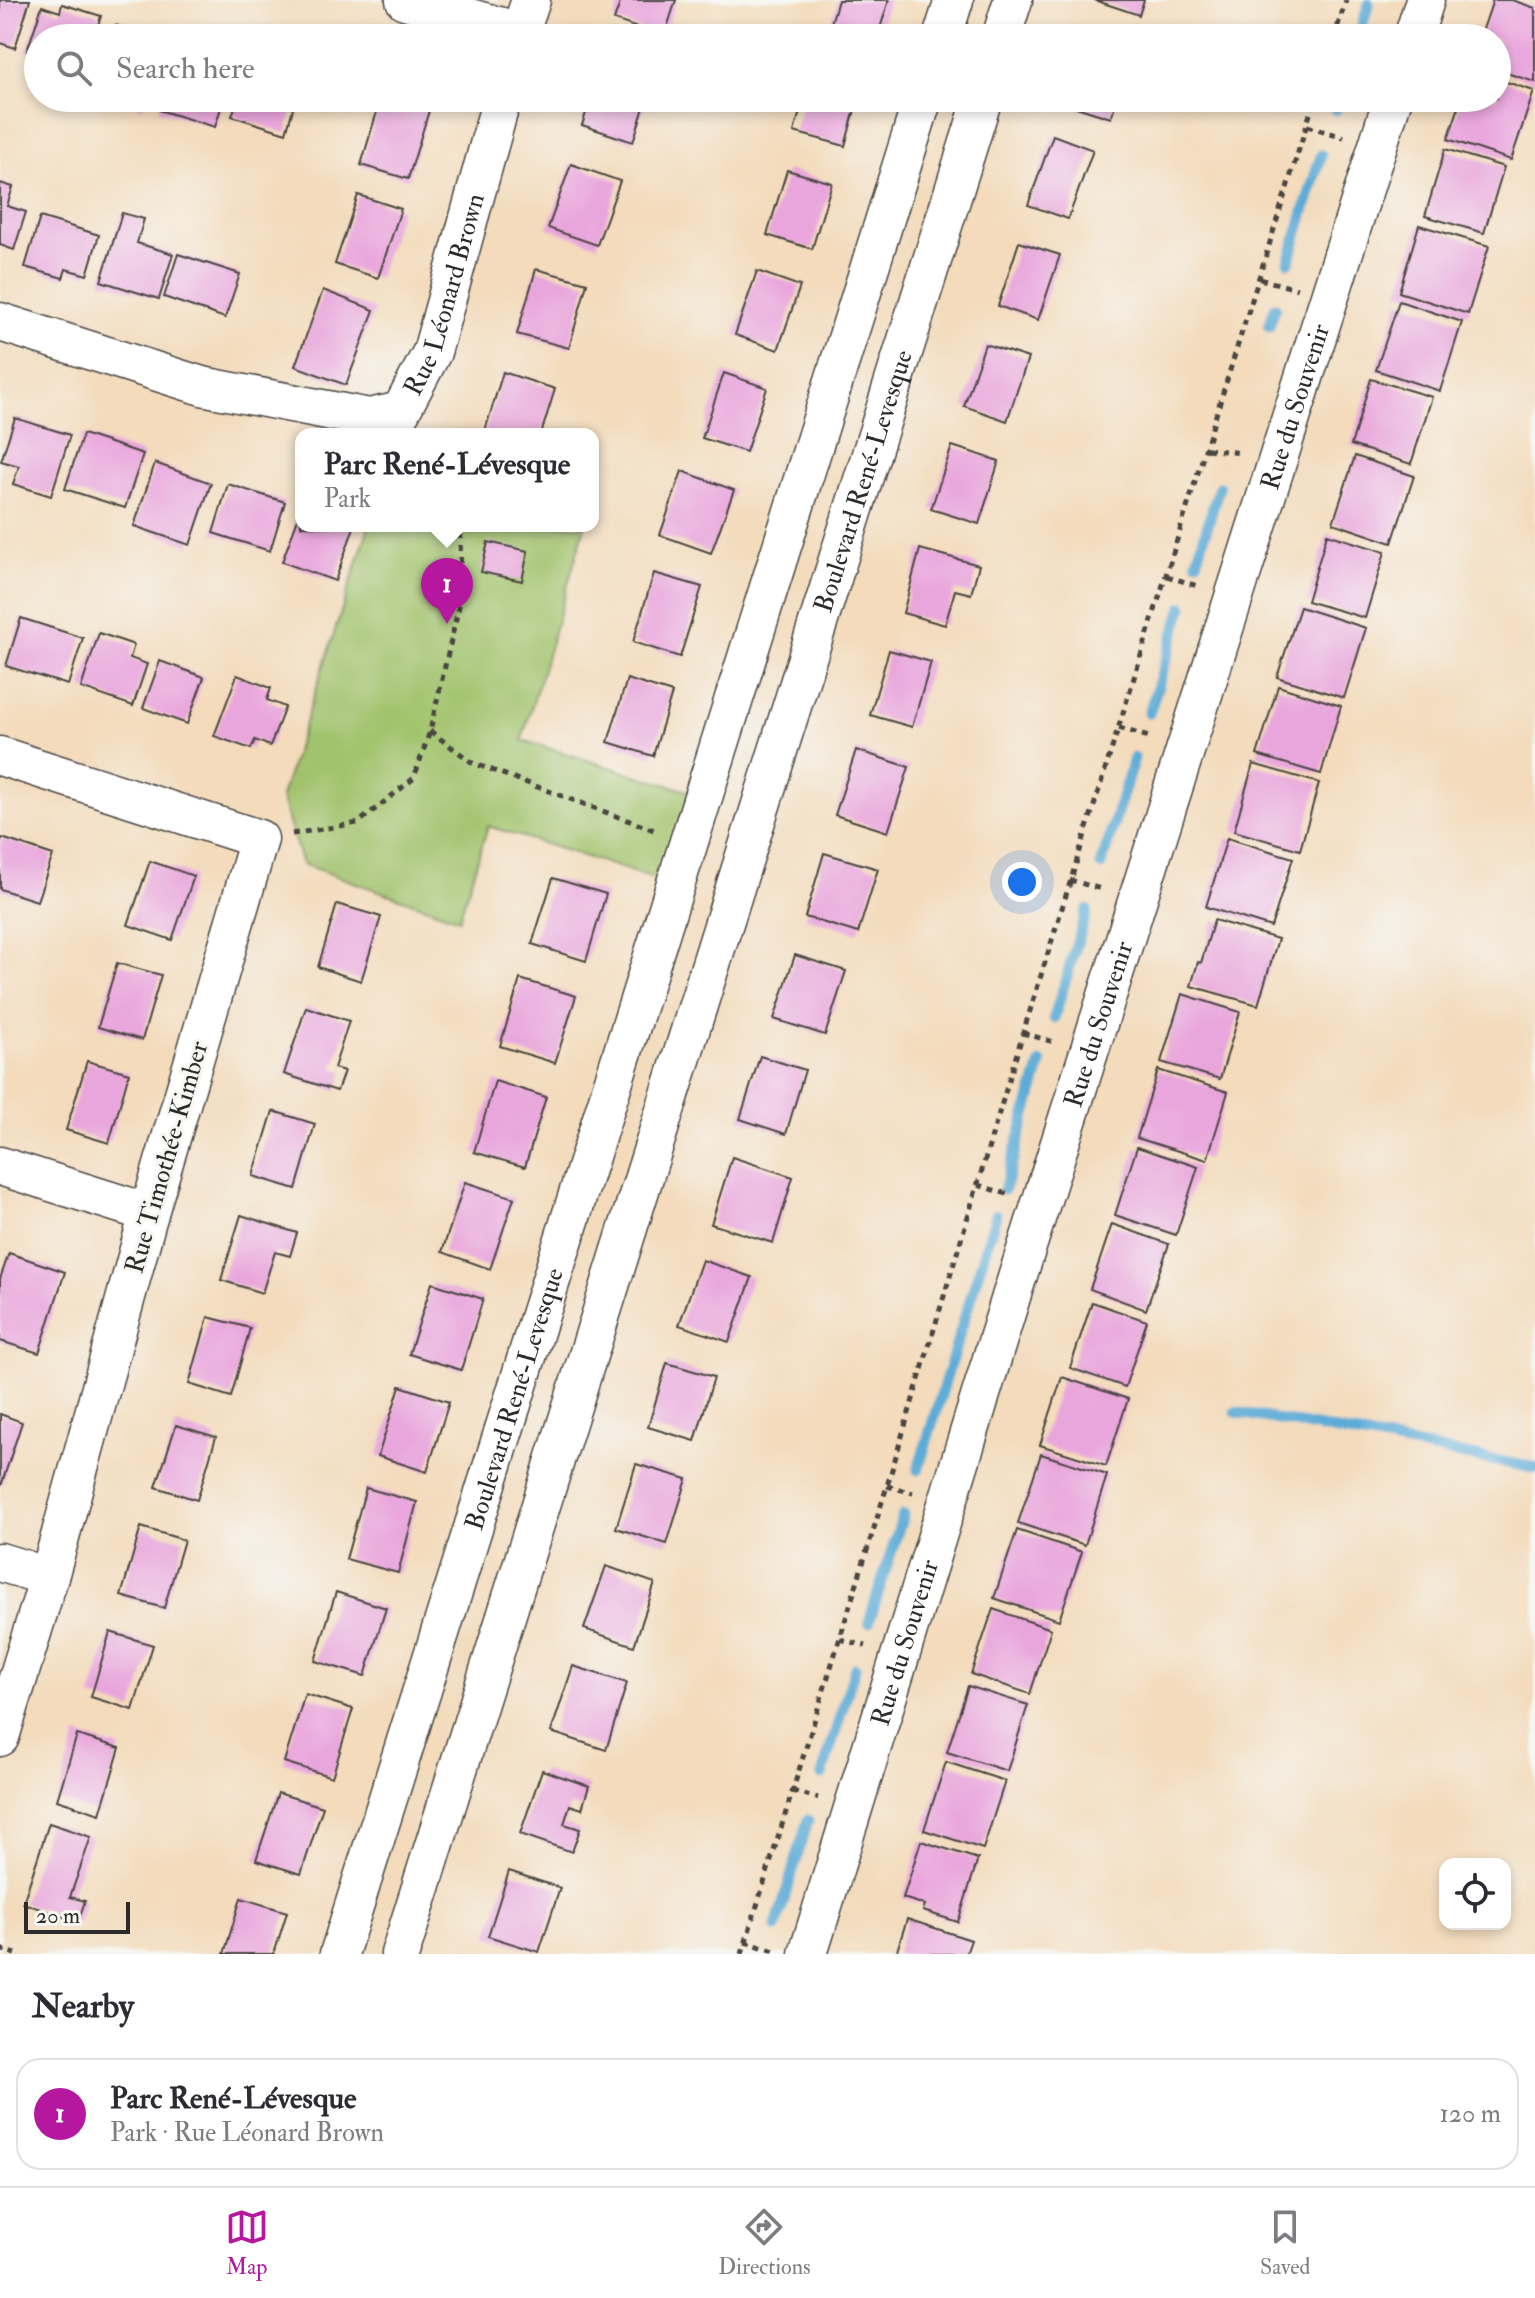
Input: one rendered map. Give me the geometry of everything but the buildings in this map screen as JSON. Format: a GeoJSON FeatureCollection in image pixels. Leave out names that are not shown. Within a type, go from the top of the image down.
{"type":"FeatureCollection","features":[{"type":"Feature","properties":{"kind":"street"},"geometry":{"type":"LineString","coordinates":[[405,0],[523,23]]}},
{"type":"Feature","properties":{"kind":"street"},"geometry":{"type":"LineString","coordinates":[[946,24],[954,0]]}},
{"type":"Feature","properties":{"kind":"street"},"geometry":{"type":"LineString","coordinates":[[1005,24],[1013,0]]}},
{"type":"Feature","properties":{"kind":"street"},"geometry":{"type":"LineString","coordinates":[[1417,24],[1425,0]]}},
{"type":"Feature","properties":{"kind":"street","name":"Rue Léonard Brown"},"geometry":{"type":"LineString","coordinates":[[0,322],[202,386],[369,418],[401,411],[432,352],[498,112]]}},
{"type":"Feature","properties":{"kind":"street","name":"Boulevard René-Levesque"},"geometry":{"type":"LineString","coordinates":[[339,1954],[919,112]]}},
{"type":"Feature","properties":{"kind":"street","name":"Boulevard René-Levesque"},"geometry":{"type":"LineString","coordinates":[[400,1954],[979,112]]}},
{"type":"Feature","properties":{"kind":"street","name":"Rue du Souvenir"},"geometry":{"type":"LineString","coordinates":[[808,1954],[1023,1257],[1389,112]]}},
{"type":"Feature","properties":{"kind":"street"},"geometry":{"type":"LineString","coordinates":[[0,756],[259,839]]}},
{"type":"Feature","properties":{"kind":"street","name":"Rue Timothée-Kimber"},"geometry":{"type":"LineString","coordinates":[[0,1737],[49,1577],[149,1213],[259,839]]}},
{"type":"Feature","properties":{"kind":"street"},"geometry":{"type":"LineString","coordinates":[[689,843],[743,863]]}},
{"type":"Feature","properties":{"kind":"street"},"geometry":{"type":"LineString","coordinates":[[0,1166],[149,1213]]}},
{"type":"Feature","properties":{"kind":"street"},"geometry":{"type":"LineString","coordinates":[[0,1562],[49,1577]]}},
{"type":"Feature","properties":{"kind":"path"},"geometry":{"type":"LineString","coordinates":[[1338,24],[1346,0]]}},
{"type":"Feature","properties":{"kind":"path"},"geometry":{"type":"LineString","coordinates":[[742,1954],[883,1500],[1027,1019],[1311,112]]}},
{"type":"Feature","properties":{"kind":"path"},"geometry":{"type":"LineString","coordinates":[[259,839],[358,823],[414,778],[430,731],[461,597],[460,532]]}},
{"type":"Feature","properties":{"kind":"path"},"geometry":{"type":"LineString","coordinates":[[430,731],[473,763],[689,843]]}},
{"type":"Feature","properties":{"kind":"path"},"geometry":{"type":"LineString","coordinates":[[745,1942],[786,1954]]}},
{"type":"Feature","properties":{"kind":"path"},"geometry":{"type":"LineString","coordinates":[[0,1949],[16,1954]]}},
{"type":"Feature","properties":{"kind":"green space"},"geometry":{"type":"Polygon","coordinates":[[[367,532],[583,532],[522,740],[694,793],[665,882],[488,826],[459,919],[302,864],[281,797],[367,532]]]}},
{"type":"Feature","properties":{"kind":"waterway"},"geometry":{"type":"LineString","coordinates":[[1363,24],[1369,4]]}},
{"type":"Feature","properties":{"kind":"waterway"},"geometry":{"type":"LineString","coordinates":[[1289,262],[1321,155]]}},
{"type":"Feature","properties":{"kind":"waterway"},"geometry":{"type":"LineString","coordinates":[[1269,326],[1275,307]]}},
{"type":"Feature","properties":{"kind":"waterway"},"geometry":{"type":"LineString","coordinates":[[1197,561],[1219,487]]}},
{"type":"Feature","properties":{"kind":"waterway"},"geometry":{"type":"LineString","coordinates":[[1149,713],[1183,607]]}},
{"type":"Feature","properties":{"kind":"waterway"},"geometry":{"type":"LineString","coordinates":[[1101,865],[1134,758]]}},
{"type":"Feature","properties":{"kind":"waterway"},"geometry":{"type":"LineString","coordinates":[[1054,1018],[1087,910]]}},
{"type":"Feature","properties":{"kind":"waterway"},"geometry":{"type":"LineString","coordinates":[[1004,1190],[1041,1063]]}},
{"type":"Feature","properties":{"kind":"waterway"},"geometry":{"type":"LineString","coordinates":[[918,1470],[996,1215]]}},
{"type":"Feature","properties":{"kind":"waterway"},"geometry":{"type":"LineString","coordinates":[[1236,1412],[1535,1468]]}},
{"type":"Feature","properties":{"kind":"waterway"},"geometry":{"type":"LineString","coordinates":[[869,1622],[903,1515]]}},
{"type":"Feature","properties":{"kind":"waterway"},"geometry":{"type":"LineString","coordinates":[[822,1775],[855,1668]]}},
{"type":"Feature","properties":{"kind":"waterway"},"geometry":{"type":"LineString","coordinates":[[776,1927],[808,1820]]}},
{"type":"Feature","properties":{"kind":"place","name":"Parc René-Lévesque"},"geometry":{"type":"Point","coordinates":[447,624]}}]}
